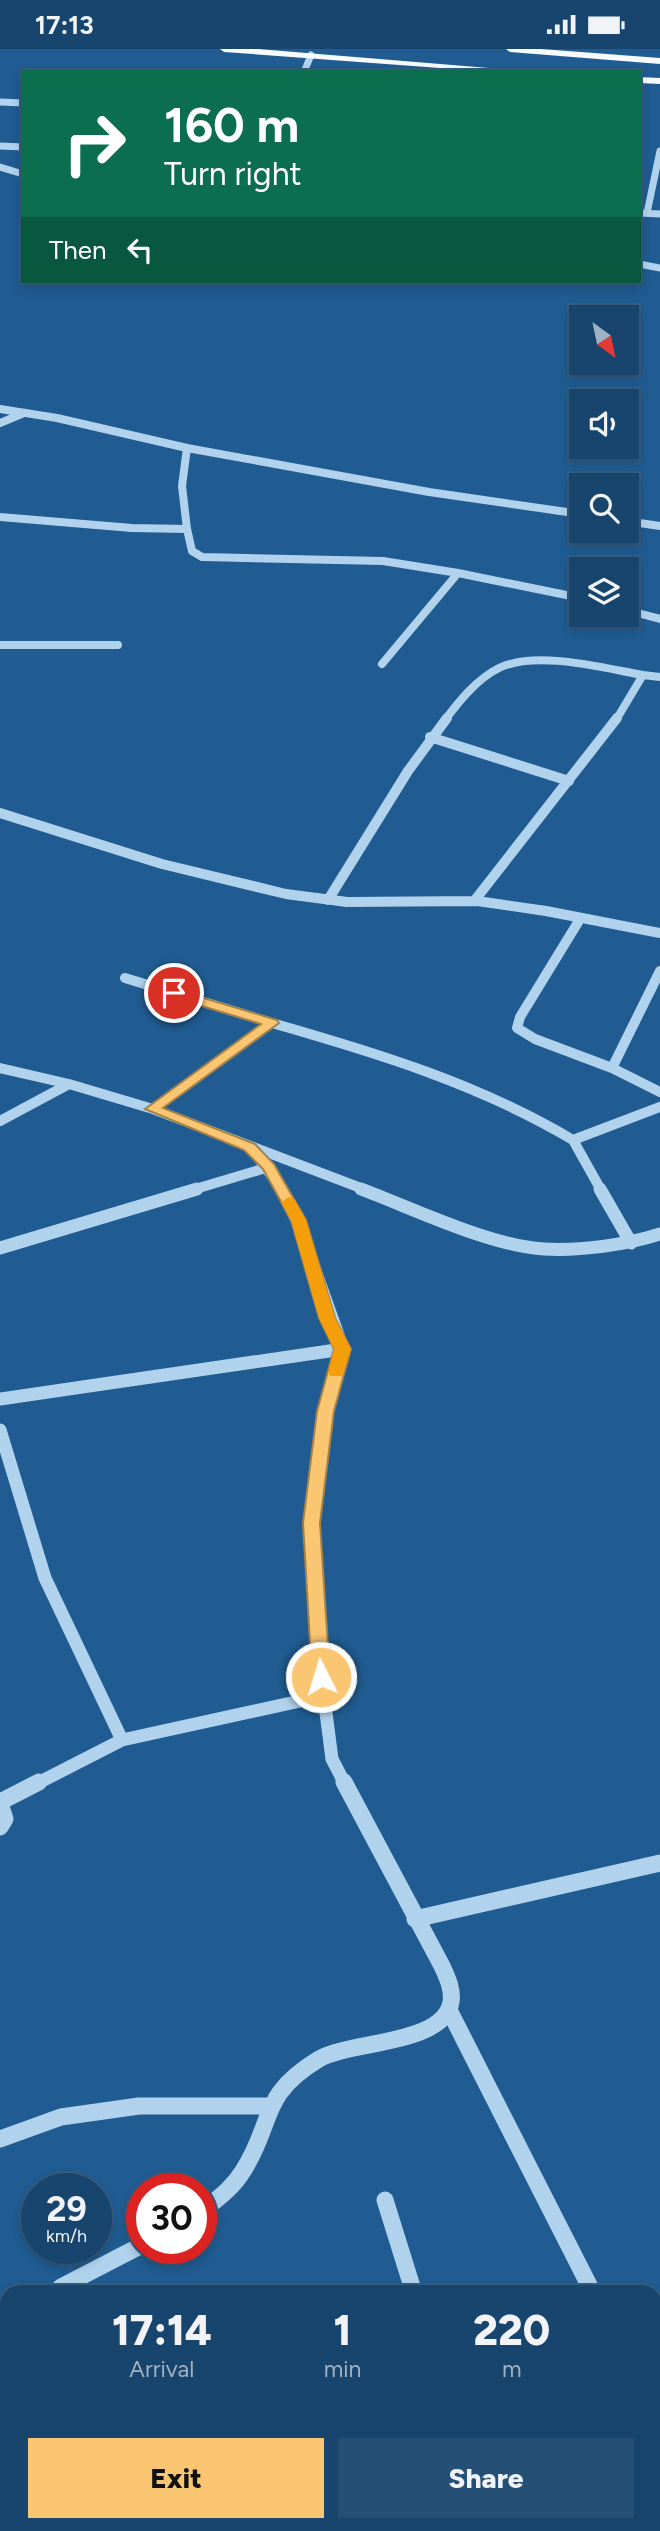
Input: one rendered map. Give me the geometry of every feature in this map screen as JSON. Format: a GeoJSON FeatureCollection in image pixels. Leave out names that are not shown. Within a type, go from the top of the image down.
{"type":"FeatureCollection","features":[{"type":"Feature","properties":{"kind":"main road"},"geometry":{"type":"LineString","coordinates":[[224,49],[488,70]]}},
{"type":"Feature","properties":{"kind":"main road"},"geometry":{"type":"LineString","coordinates":[[510,49],[660,61]]}},
{"type":"Feature","properties":{"kind":"main road"},"geometry":{"type":"LineString","coordinates":[[641,80],[660,81]]}},
{"type":"Feature","properties":{"kind":"street"},"geometry":{"type":"LineString","coordinates":[[305,70],[311,55]]}},
{"type":"Feature","properties":{"kind":"street"},"geometry":{"type":"LineString","coordinates":[[0,102],[21,103]]}},
{"type":"Feature","properties":{"kind":"street"},"geometry":{"type":"LineString","coordinates":[[0,146],[21,147]]}},
{"type":"Feature","properties":{"kind":"street"},"geometry":{"type":"LineString","coordinates":[[660,151],[643,213],[660,214]]}},
{"type":"Feature","properties":{"kind":"street"},"geometry":{"type":"LineString","coordinates":[[0,167],[21,173]]}},
{"type":"Feature","properties":{"kind":"street"},"geometry":{"type":"LineString","coordinates":[[641,264],[660,268]]}},
{"type":"Feature","properties":{"kind":"street"},"geometry":{"type":"LineString","coordinates":[[0,409],[187,448],[429,492],[569,512]]}},
{"type":"Feature","properties":{"kind":"street"},"geometry":{"type":"LineString","coordinates":[[0,423],[25,413]]}},
{"type":"Feature","properties":{"kind":"street"},"geometry":{"type":"LineString","coordinates":[[187,448],[181,486],[192,551],[202,557],[383,561],[569,596]]}},
{"type":"Feature","properties":{"kind":"street"},"geometry":{"type":"LineString","coordinates":[[0,517],[132,528],[187,529]]}},
{"type":"Feature","properties":{"kind":"street"},"geometry":{"type":"LineString","coordinates":[[639,523],[660,526]]}},
{"type":"Feature","properties":{"kind":"street"},"geometry":{"type":"LineString","coordinates":[[382,664],[458,573]]}},
{"type":"Feature","properties":{"kind":"street"},"geometry":{"type":"LineString","coordinates":[[639,613],[660,619]]}},
{"type":"Feature","properties":{"kind":"street"},"geometry":{"type":"LineString","coordinates":[[0,645],[118,645]]}},
{"type":"Feature","properties":{"kind":"street"},"geometry":{"type":"LineString","coordinates":[[328,900],[430,737],[486,672],[502,666],[551,661],[660,677]]}},
{"type":"Feature","properties":{"kind":"street"},"geometry":{"type":"LineString","coordinates":[[475,900],[609,731],[643,675]]}},
{"type":"Feature","properties":{"kind":"street"},"geometry":{"type":"LineString","coordinates":[[430,737],[569,781]]}},
{"type":"Feature","properties":{"kind":"street"},"geometry":{"type":"LineString","coordinates":[[0,813],[171,866],[256,887],[328,900],[365,903],[475,900],[660,933]]}},
{"type":"Feature","properties":{"kind":"street"},"geometry":{"type":"LineString","coordinates":[[580,919],[520,1017],[517,1028],[535,1039],[612,1068],[660,1092]]}},
{"type":"Feature","properties":{"kind":"street"},"geometry":{"type":"LineString","coordinates":[[612,1068],[660,971]]}},
{"type":"Feature","properties":{"kind":"street"},"geometry":{"type":"LineString","coordinates":[[125,978],[353,1047],[463,1084],[523,1111],[573,1140],[631,1243]]}},
{"type":"Feature","properties":{"kind":"street"},"geometry":{"type":"LineString","coordinates":[[153,1109],[272,1023]]}},
{"type":"Feature","properties":{"kind":"street"},"geometry":{"type":"LineString","coordinates":[[0,1068],[69,1084],[153,1109],[485,1236],[543,1249],[631,1243],[660,1234]]}},
{"type":"Feature","properties":{"kind":"street"},"geometry":{"type":"LineString","coordinates":[[0,1121],[69,1084]]}},
{"type":"Feature","properties":{"kind":"street"},"geometry":{"type":"LineString","coordinates":[[573,1140],[660,1107]]}},
{"type":"Feature","properties":{"kind":"street"},"geometry":{"type":"LineString","coordinates":[[217,2198],[234,2184],[248,2159],[268,2106],[290,2077],[330,2053],[391,2041],[436,2024],[449,2010],[452,1995],[442,1966],[332,1759],[323,1696],[312,1523],[326,1411],[343,1349],[327,1318],[299,1220],[269,1167],[250,1147]]}},
{"type":"Feature","properties":{"kind":"street"},"geometry":{"type":"LineString","coordinates":[[0,1248],[269,1167]]}},
{"type":"Feature","properties":{"kind":"street"},"geometry":{"type":"LineString","coordinates":[[0,1399],[343,1349]]}},
{"type":"Feature","properties":{"kind":"street"},"geometry":{"type":"LineString","coordinates":[[0,1430],[45,1578],[122,1740]]}},
{"type":"Feature","properties":{"kind":"street"},"geometry":{"type":"LineString","coordinates":[[0,1826],[5,1819],[0,1803],[122,1740],[323,1696]]}},
{"type":"Feature","properties":{"kind":"street"},"geometry":{"type":"LineString","coordinates":[[415,1919],[660,1863]]}},
{"type":"Feature","properties":{"kind":"street"},"geometry":{"type":"LineString","coordinates":[[449,2010],[589,2285]]}},
{"type":"Feature","properties":{"kind":"street"},"geometry":{"type":"LineString","coordinates":[[0,2139],[61,2117],[139,2106],[268,2106]]}},
{"type":"Feature","properties":{"kind":"street"},"geometry":{"type":"LineString","coordinates":[[385,2200],[412,2285]]}},
{"type":"Feature","properties":{"kind":"street"},"geometry":{"type":"LineString","coordinates":[[65,2285],[126,2253]]}},
{"type":"Feature","properties":{"kind":"slow traffic"},"geometry":{"type":"LineString","coordinates":[[289,1202],[299,1220],[327,1318],[343,1349],[336,1373]]}},
{"type":"Feature","properties":{"kind":"route"},"geometry":{"type":"LineString","coordinates":[[174,993],[272,1023],[153,1109],[250,1147],[269,1167],[299,1220],[327,1318],[343,1349],[326,1411],[312,1523],[321,1677]]}}]}
